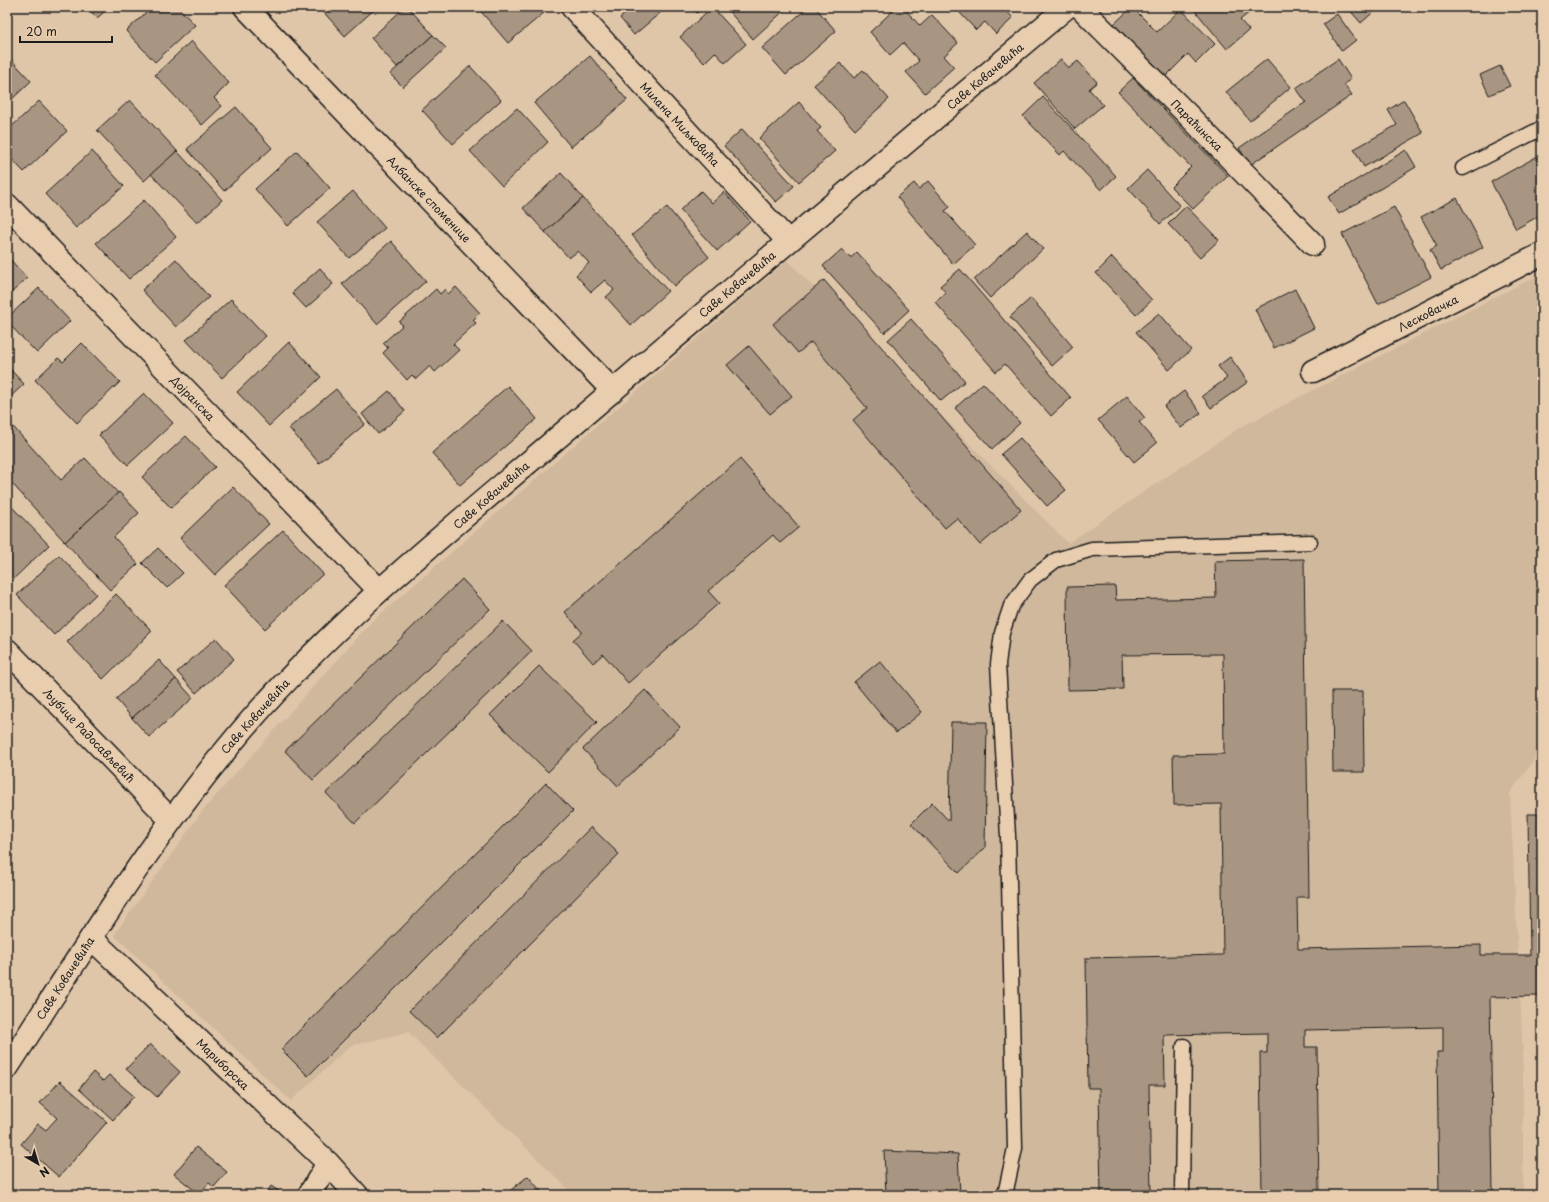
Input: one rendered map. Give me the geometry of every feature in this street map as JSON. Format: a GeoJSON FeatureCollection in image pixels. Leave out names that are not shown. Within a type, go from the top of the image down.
{"type":"FeatureCollection","features":[{"type":"Feature","properties":{"kind":"street","name":"Албанске споменице"},"geometry":{"type":"LineString","coordinates":[[245,7],[612,391]]}},
{"type":"Feature","properties":{"kind":"street","name":"Милана Миљковића"},"geometry":{"type":"LineString","coordinates":[[572,7],[788,241]]}},
{"type":"Feature","properties":{"kind":"street","name":"Саве Ковачевића"},"geometry":{"type":"LineString","coordinates":[[7,1068],[127,883],[171,820],[215,762],[252,718],[321,645],[379,590],[788,241],[1068,7]]}},
{"type":"Feature","properties":{"kind":"street","name":"Параћинска"},"geometry":{"type":"LineString","coordinates":[[1080,7],[1229,156],[1313,244]]}},
{"type":"Feature","properties":{"kind":"street","name":"Дојранска"},"geometry":{"type":"LineString","coordinates":[[7,205],[379,590]]}},
{"type":"Feature","properties":{"kind":"street","name":"Лесковачка"},"geometry":{"type":"LineString","coordinates":[[1313,371],[1542,254]]}},
{"type":"Feature","properties":{"kind":"street","name":"Љубице Радосављевић"},"geometry":{"type":"LineString","coordinates":[[7,650],[171,820]]}},
{"type":"Feature","properties":{"kind":"street","name":"Мариборска"},"geometry":{"type":"LineString","coordinates":[[91,938],[328,1163],[357,1195]]}},
{"type":"Feature","properties":{"kind":"street"},"geometry":{"type":"LineString","coordinates":[[309,1195],[328,1163]]}},
{"type":"Feature","properties":{"kind":"lane"},"geometry":{"type":"LineString","coordinates":[[1463,168],[1542,128]]}},
{"type":"Feature","properties":{"kind":"lane"},"geometry":{"type":"LineString","coordinates":[[1005,1195],[1015,1148],[1008,836],[998,664],[1002,633],[1011,606],[1030,580],[1056,560],[1092,550],[1310,542]]}},
{"type":"Feature","properties":{"kind":"lane"},"geometry":{"type":"LineString","coordinates":[[1182,1195],[1184,1046]]}},
{"type":"Feature","properties":{"kind":"shaded area"},"geometry":{"type":"Polygon","coordinates":[[[787,260],[1068,543],[1239,428],[1542,273],[1542,749],[1510,793],[1523,1053],[1523,1195],[574,1195],[408,1032],[350,1046],[291,1101],[114,935],[203,810],[368,625],[787,260]]]}},
{"type":"Feature","properties":{"kind":"building"},"geometry":{"type":"Polygon","coordinates":[[[87,7],[110,7],[97,18],[87,7]]]}},
{"type":"Feature","properties":{"kind":"building"},"geometry":{"type":"Polygon","coordinates":[[[152,7],[178,7],[195,25],[155,62],[126,31],[152,7]]]}},
{"type":"Feature","properties":{"kind":"building"},"geometry":{"type":"Polygon","coordinates":[[[319,7],[377,7],[345,36],[319,7]]]}},
{"type":"Feature","properties":{"kind":"building"},"geometry":{"type":"Polygon","coordinates":[[[405,7],[408,7],[433,35],[397,67],[371,38],[405,7]]]}},
{"type":"Feature","properties":{"kind":"building"},"geometry":{"type":"Polygon","coordinates":[[[477,7],[541,7],[545,12],[508,43],[477,7]]]}},
{"type":"Feature","properties":{"kind":"building"},"geometry":{"type":"Polygon","coordinates":[[[633,7],[667,7],[634,35],[620,18],[633,7]]]}},
{"type":"Feature","properties":{"kind":"building"},"geometry":{"type":"Polygon","coordinates":[[[691,7],[703,7],[697,13],[691,7]]]}},
{"type":"Feature","properties":{"kind":"building"},"geometry":{"type":"Polygon","coordinates":[[[712,7],[746,44],[725,63],[715,52],[704,63],[680,37],[712,7]]]}},
{"type":"Feature","properties":{"kind":"building"},"geometry":{"type":"Polygon","coordinates":[[[725,7],[788,7],[753,39],[725,7]]]}},
{"type":"Feature","properties":{"kind":"building"},"geometry":{"type":"Polygon","coordinates":[[[808,7],[815,7],[836,31],[786,75],[762,48],[808,7]]]}},
{"type":"Feature","properties":{"kind":"building"},"geometry":{"type":"Polygon","coordinates":[[[897,7],[903,7],[920,26],[932,15],[958,43],[944,56],[954,67],[925,93],[906,72],[919,61],[903,43],[890,55],[870,32],[897,7]]]}},
{"type":"Feature","properties":{"kind":"building"},"geometry":{"type":"Polygon","coordinates":[[[967,7],[1003,7],[1013,18],[996,34],[985,22],[976,30],[960,13],[967,7]]]}},
{"type":"Feature","properties":{"kind":"building"},"geometry":{"type":"Polygon","coordinates":[[[1132,7],[1157,32],[1181,9],[1215,44],[1196,63],[1188,54],[1165,77],[1113,25],[1132,7]]]}},
{"type":"Feature","properties":{"kind":"building"},"geometry":{"type":"Polygon","coordinates":[[[1192,7],[1256,7],[1240,20],[1249,30],[1227,49],[1192,7]]]}},
{"type":"Feature","properties":{"kind":"building"},"geometry":{"type":"Polygon","coordinates":[[[1347,7],[1379,7],[1361,23],[1347,7]]]}},
{"type":"Feature","properties":{"kind":"building"},"geometry":{"type":"Polygon","coordinates":[[[1337,14],[1356,40],[1342,51],[1323,24],[1337,14]]]}},
{"type":"Feature","properties":{"kind":"building"},"geometry":{"type":"Polygon","coordinates":[[[433,35],[446,48],[403,87],[390,74],[433,35]]]}},
{"type":"Feature","properties":{"kind":"building"},"geometry":{"type":"Polygon","coordinates":[[[191,41],[229,83],[214,98],[222,106],[202,125],[155,75],[191,41]]]}},
{"type":"Feature","properties":{"kind":"building"},"geometry":{"type":"Polygon","coordinates":[[[7,55],[31,81],[7,104],[7,55]]]}},
{"type":"Feature","properties":{"kind":"building"},"geometry":{"type":"Polygon","coordinates":[[[590,56],[627,100],[571,147],[534,103],[590,56]]]}},
{"type":"Feature","properties":{"kind":"building"},"geometry":{"type":"Polygon","coordinates":[[[1061,59],[1069,68],[1078,61],[1097,82],[1089,89],[1103,105],[1075,129],[1034,83],[1061,59]]]}},
{"type":"Feature","properties":{"kind":"building"},"geometry":{"type":"Polygon","coordinates":[[[1267,59],[1291,87],[1250,121],[1226,92],[1267,59]]]}},
{"type":"Feature","properties":{"kind":"building"},"geometry":{"type":"Polygon","coordinates":[[[1338,59],[1351,79],[1344,84],[1352,95],[1250,165],[1239,148],[1306,102],[1296,88],[1338,59]]]}},
{"type":"Feature","properties":{"kind":"building"},"geometry":{"type":"Polygon","coordinates":[[[840,63],[854,78],[863,70],[889,99],[855,130],[814,85],[840,63]]]}},
{"type":"Feature","properties":{"kind":"building"},"geometry":{"type":"Polygon","coordinates":[[[470,66],[501,100],[453,144],[422,110],[470,66]]]}},
{"type":"Feature","properties":{"kind":"building"},"geometry":{"type":"Polygon","coordinates":[[[1500,66],[1510,86],[1489,95],[1480,75],[1500,66]]]}},
{"type":"Feature","properties":{"kind":"building"},"geometry":{"type":"Polygon","coordinates":[[[1133,78],[1228,176],[1193,209],[1171,187],[1191,167],[1118,92],[1133,78]]]}},
{"type":"Feature","properties":{"kind":"building"},"geometry":{"type":"Polygon","coordinates":[[[1043,97],[1116,176],[1101,190],[1064,151],[1060,155],[1023,116],[1043,97]]]}},
{"type":"Feature","properties":{"kind":"building"},"geometry":{"type":"Polygon","coordinates":[[[130,100],[177,151],[144,181],[97,130],[130,100]]]}},
{"type":"Feature","properties":{"kind":"building"},"geometry":{"type":"Polygon","coordinates":[[[1404,100],[1423,133],[1364,167],[1354,149],[1397,125],[1388,110],[1404,100]]]}},
{"type":"Feature","properties":{"kind":"building"},"geometry":{"type":"Polygon","coordinates":[[[39,101],[67,131],[24,172],[7,154],[7,131],[39,101]]]}},
{"type":"Feature","properties":{"kind":"building"},"geometry":{"type":"Polygon","coordinates":[[[799,102],[821,128],[817,131],[835,151],[799,182],[759,138],[799,102]]]}},
{"type":"Feature","properties":{"kind":"building"},"geometry":{"type":"Polygon","coordinates":[[[236,107],[272,148],[224,191],[187,149],[236,107]]]}},
{"type":"Feature","properties":{"kind":"building"},"geometry":{"type":"Polygon","coordinates":[[[517,108],[548,142],[502,186],[470,151],[517,108]]]}},
{"type":"Feature","properties":{"kind":"building"},"geometry":{"type":"Polygon","coordinates":[[[742,129],[794,186],[776,202],[724,146],[742,129]]]}},
{"type":"Feature","properties":{"kind":"building"},"geometry":{"type":"Polygon","coordinates":[[[1406,150],[1416,167],[1339,214],[1328,197],[1406,150]]]}},
{"type":"Feature","properties":{"kind":"building"},"geometry":{"type":"Polygon","coordinates":[[[92,151],[124,186],[76,228],[45,194],[92,151]]]}},
{"type":"Feature","properties":{"kind":"building"},"geometry":{"type":"Polygon","coordinates":[[[177,151],[222,200],[197,223],[151,174],[177,151]]]}},
{"type":"Feature","properties":{"kind":"building"},"geometry":{"type":"Polygon","coordinates":[[[297,151],[330,188],[288,226],[255,189],[297,151]]]}},
{"type":"Feature","properties":{"kind":"building"},"geometry":{"type":"Polygon","coordinates":[[[1536,157],[1542,168],[1542,214],[1516,229],[1491,182],[1536,157]]]}},
{"type":"Feature","properties":{"kind":"building"},"geometry":{"type":"Polygon","coordinates":[[[1147,170],[1180,206],[1160,224],[1128,188],[1147,170]]]}},
{"type":"Feature","properties":{"kind":"building"},"geometry":{"type":"Polygon","coordinates":[[[561,173],[583,198],[545,232],[523,208],[561,173]]]}},
{"type":"Feature","properties":{"kind":"building"},"geometry":{"type":"Polygon","coordinates":[[[928,181],[950,207],[945,211],[975,245],[953,264],[897,197],[914,183],[919,189],[928,181]]]}},
{"type":"Feature","properties":{"kind":"building"},"geometry":{"type":"Polygon","coordinates":[[[353,191],[385,228],[349,258],[317,222],[353,191]]]}},
{"type":"Feature","properties":{"kind":"building"},"geometry":{"type":"Polygon","coordinates":[[[701,191],[712,203],[724,192],[750,221],[717,251],[680,210],[701,191]]]}},
{"type":"Feature","properties":{"kind":"building"},"geometry":{"type":"Polygon","coordinates":[[[583,198],[668,291],[631,325],[606,297],[614,290],[605,280],[591,292],[576,275],[589,263],[578,251],[569,258],[545,232],[583,198]]]}},
{"type":"Feature","properties":{"kind":"building"},"geometry":{"type":"Polygon","coordinates":[[[1457,198],[1483,247],[1441,270],[1430,250],[1437,246],[1421,217],[1457,198]]]}},
{"type":"Feature","properties":{"kind":"building"},"geometry":{"type":"Polygon","coordinates":[[[144,200],[176,237],[129,279],[96,243],[144,200]]]}},
{"type":"Feature","properties":{"kind":"building"},"geometry":{"type":"Polygon","coordinates":[[[1186,206],[1219,240],[1200,258],[1168,224],[1186,206]]]}},
{"type":"Feature","properties":{"kind":"building"},"geometry":{"type":"Polygon","coordinates":[[[667,207],[709,257],[674,286],[632,235],[667,207]]]}},
{"type":"Feature","properties":{"kind":"building"},"geometry":{"type":"Polygon","coordinates":[[[1394,207],[1431,277],[1378,304],[1342,234],[1394,207]]]}},
{"type":"Feature","properties":{"kind":"building"},"geometry":{"type":"Polygon","coordinates":[[[1027,231],[1043,249],[990,298],[974,280],[1027,231]]]}},
{"type":"Feature","properties":{"kind":"building"},"geometry":{"type":"Polygon","coordinates":[[[391,241],[426,281],[377,324],[342,284],[391,241]]]}},
{"type":"Feature","properties":{"kind":"building"},"geometry":{"type":"Polygon","coordinates":[[[842,249],[851,258],[857,252],[909,310],[884,333],[823,266],[842,249]]]}},
{"type":"Feature","properties":{"kind":"building"},"geometry":{"type":"Polygon","coordinates":[[[7,256],[27,278],[7,297],[7,256]]]}},
{"type":"Feature","properties":{"kind":"building"},"geometry":{"type":"Polygon","coordinates":[[[1112,257],[1152,300],[1136,315],[1096,273],[1112,257]]]}},
{"type":"Feature","properties":{"kind":"building"},"geometry":{"type":"Polygon","coordinates":[[[176,259],[209,297],[176,327],[142,290],[176,259]]]}},
{"type":"Feature","properties":{"kind":"building"},"geometry":{"type":"Polygon","coordinates":[[[320,268],[333,284],[306,308],[292,293],[320,268]]]}},
{"type":"Feature","properties":{"kind":"building"},"geometry":{"type":"Polygon","coordinates":[[[960,269],[1071,398],[1051,416],[1005,364],[996,372],[935,302],[946,293],[940,286],[960,269]]]}},
{"type":"Feature","properties":{"kind":"building"},"geometry":{"type":"Polygon","coordinates":[[[824,280],[1021,510],[980,545],[957,518],[945,528],[853,420],[867,408],[811,342],[798,353],[773,324],[824,280]]]}},
{"type":"Feature","properties":{"kind":"building"},"geometry":{"type":"Polygon","coordinates":[[[456,287],[480,313],[473,320],[476,323],[453,344],[459,350],[435,372],[430,366],[416,379],[412,375],[407,380],[383,353],[388,348],[383,343],[403,325],[399,322],[436,289],[440,294],[445,289],[448,294],[456,287]]]}},
{"type":"Feature","properties":{"kind":"building"},"geometry":{"type":"Polygon","coordinates":[[[39,288],[70,321],[37,353],[7,322],[7,318],[39,288]]]}},
{"type":"Feature","properties":{"kind":"building"},"geometry":{"type":"Polygon","coordinates":[[[1295,289],[1314,328],[1274,348],[1255,309],[1295,289]]]}},
{"type":"Feature","properties":{"kind":"building"},"geometry":{"type":"Polygon","coordinates":[[[1031,298],[1073,347],[1052,366],[1010,317],[1031,298]]]}},
{"type":"Feature","properties":{"kind":"building"},"geometry":{"type":"Polygon","coordinates":[[[231,299],[266,336],[222,378],[186,340],[231,299]]]}},
{"type":"Feature","properties":{"kind":"building"},"geometry":{"type":"Polygon","coordinates":[[[1159,313],[1191,350],[1169,370],[1136,332],[1159,313]]]}},
{"type":"Feature","properties":{"kind":"building"},"geometry":{"type":"Polygon","coordinates":[[[911,319],[965,381],[941,401],[888,340],[911,319]]]}},
{"type":"Feature","properties":{"kind":"building"},"geometry":{"type":"Polygon","coordinates":[[[289,342],[321,377],[269,426],[237,392],[289,342]]]}},
{"type":"Feature","properties":{"kind":"building"},"geometry":{"type":"Polygon","coordinates":[[[82,343],[120,382],[77,423],[35,380],[58,358],[63,362],[82,343]]]}},
{"type":"Feature","properties":{"kind":"building"},"geometry":{"type":"Polygon","coordinates":[[[749,346],[792,396],[770,414],[727,365],[749,346]]]}},
{"type":"Feature","properties":{"kind":"building"},"geometry":{"type":"Polygon","coordinates":[[[1230,357],[1248,382],[1211,408],[1202,396],[1227,378],[1218,366],[1230,357]]]}},
{"type":"Feature","properties":{"kind":"building"},"geometry":{"type":"Polygon","coordinates":[[[7,366],[24,384],[7,400],[7,366]]]}},
{"type":"Feature","properties":{"kind":"building"},"geometry":{"type":"Polygon","coordinates":[[[983,383],[1020,423],[992,449],[955,408],[983,383]]]}},
{"type":"Feature","properties":{"kind":"building"},"geometry":{"type":"Polygon","coordinates":[[[508,386],[537,419],[460,485],[432,453],[508,386]]]}},
{"type":"Feature","properties":{"kind":"building"},"geometry":{"type":"Polygon","coordinates":[[[336,389],[365,424],[319,463],[289,428],[336,389]]]}},
{"type":"Feature","properties":{"kind":"building"},"geometry":{"type":"Polygon","coordinates":[[[389,391],[405,411],[378,434],[362,414],[389,391]]]}},
{"type":"Feature","properties":{"kind":"building"},"geometry":{"type":"Polygon","coordinates":[[[1184,391],[1201,413],[1181,428],[1164,406],[1184,391]]]}},
{"type":"Feature","properties":{"kind":"building"},"geometry":{"type":"Polygon","coordinates":[[[144,393],[173,423],[128,465],[99,435],[144,393]]]}},
{"type":"Feature","properties":{"kind":"building"},"geometry":{"type":"Polygon","coordinates":[[[1127,396],[1145,418],[1139,422],[1157,443],[1134,462],[1098,420],[1127,396]]]}},
{"type":"Feature","properties":{"kind":"building"},"geometry":{"type":"Polygon","coordinates":[[[7,420],[61,480],[85,458],[118,493],[65,542],[7,478],[7,420]]]}},
{"type":"Feature","properties":{"kind":"building"},"geometry":{"type":"Polygon","coordinates":[[[186,436],[215,467],[171,508],[142,477],[186,436]]]}},
{"type":"Feature","properties":{"kind":"building"},"geometry":{"type":"Polygon","coordinates":[[[1020,438],[1066,490],[1047,506],[1001,454],[1020,438]]]}},
{"type":"Feature","properties":{"kind":"building"},"geometry":{"type":"Polygon","coordinates":[[[740,459],[799,527],[780,543],[773,535],[708,591],[719,603],[628,683],[603,654],[593,663],[573,640],[582,632],[565,612],[740,459]]]}},
{"type":"Feature","properties":{"kind":"building"},"geometry":{"type":"Polygon","coordinates":[[[233,487],[269,524],[215,575],[180,538],[233,487]]]}},
{"type":"Feature","properties":{"kind":"building"},"geometry":{"type":"Polygon","coordinates":[[[119,492],[139,513],[114,537],[138,564],[110,590],[65,542],[119,492]]]}},
{"type":"Feature","properties":{"kind":"building"},"geometry":{"type":"Polygon","coordinates":[[[12,507],[49,545],[7,585],[7,512],[12,507]]]}},
{"type":"Feature","properties":{"kind":"building"},"geometry":{"type":"Polygon","coordinates":[[[283,530],[323,574],[265,629],[224,585],[283,530]]]}},
{"type":"Feature","properties":{"kind":"building"},"geometry":{"type":"Polygon","coordinates":[[[158,548],[183,573],[167,588],[142,563],[158,548]]]}},
{"type":"Feature","properties":{"kind":"building"},"geometry":{"type":"Polygon","coordinates":[[[59,555],[96,594],[54,635],[17,595],[59,555]]]}},
{"type":"Feature","properties":{"kind":"building"},"geometry":{"type":"Polygon","coordinates":[[[1304,559],[1309,897],[1297,897],[1298,949],[1481,945],[1481,955],[1530,955],[1528,814],[1542,814],[1542,957],[1539,957],[1540,996],[1490,997],[1493,1195],[1439,1195],[1437,1052],[1443,1052],[1443,1027],[1305,1030],[1305,1047],[1317,1047],[1319,1195],[1262,1195],[1260,1053],[1267,1053],[1267,1033],[1164,1035],[1165,1085],[1149,1085],[1151,1195],[1101,1195],[1099,1088],[1088,1088],[1086,958],[1223,955],[1221,804],[1174,805],[1173,755],[1224,754],[1223,654],[1122,655],[1123,689],[1068,690],[1067,587],[1115,586],[1116,600],[1216,598],[1215,561],[1304,559]]]}},
{"type":"Feature","properties":{"kind":"building"},"geometry":{"type":"Polygon","coordinates":[[[462,579],[490,609],[313,780],[285,751],[462,579]]]}},
{"type":"Feature","properties":{"kind":"building"},"geometry":{"type":"Polygon","coordinates":[[[116,594],[152,631],[103,679],[67,642],[116,594]]]}},
{"type":"Feature","properties":{"kind":"building"},"geometry":{"type":"Polygon","coordinates":[[[503,621],[532,651],[355,823],[326,793],[503,621]]]}},
{"type":"Feature","properties":{"kind":"building"},"geometry":{"type":"Polygon","coordinates":[[[216,638],[234,659],[196,693],[177,672],[216,638]]]}},
{"type":"Feature","properties":{"kind":"building"},"geometry":{"type":"Polygon","coordinates":[[[159,660],[176,679],[132,718],[116,699],[159,660]]]}},
{"type":"Feature","properties":{"kind":"building"},"geometry":{"type":"Polygon","coordinates":[[[880,661],[922,712],[896,733],[854,682],[880,661]]]}},
{"type":"Feature","properties":{"kind":"building"},"geometry":{"type":"Polygon","coordinates":[[[539,666],[597,722],[548,772],[490,715],[539,666]]]}},
{"type":"Feature","properties":{"kind":"building"},"geometry":{"type":"Polygon","coordinates":[[[176,679],[193,698],[149,737],[132,718],[176,679]]]}},
{"type":"Feature","properties":{"kind":"building"},"geometry":{"type":"Polygon","coordinates":[[[645,690],[680,727],[618,786],[583,749],[645,690]]]}},
{"type":"Feature","properties":{"kind":"building"},"geometry":{"type":"Polygon","coordinates":[[[1332,691],[1363,691],[1364,772],[1333,772],[1332,691]]]}},
{"type":"Feature","properties":{"kind":"building"},"geometry":{"type":"Polygon","coordinates":[[[951,722],[987,722],[985,848],[959,873],[911,824],[932,803],[949,821],[951,722]]]}},
{"type":"Feature","properties":{"kind":"building"},"geometry":{"type":"Polygon","coordinates":[[[546,783],[573,811],[308,1076],[281,1049],[546,783]]]}},
{"type":"Feature","properties":{"kind":"building"},"geometry":{"type":"Polygon","coordinates":[[[591,827],[619,854],[437,1038],[409,1011],[591,827]]]}},
{"type":"Feature","properties":{"kind":"building"},"geometry":{"type":"Polygon","coordinates":[[[150,1044],[180,1072],[157,1097],[126,1069],[150,1044]]]}},
{"type":"Feature","properties":{"kind":"building"},"geometry":{"type":"Polygon","coordinates":[[[93,1072],[103,1081],[109,1075],[134,1096],[113,1120],[79,1089],[93,1072]]]}},
{"type":"Feature","properties":{"kind":"building"},"geometry":{"type":"Polygon","coordinates":[[[60,1081],[107,1122],[59,1177],[21,1144],[38,1124],[46,1130],[57,1118],[40,1103],[60,1081]]]}},
{"type":"Feature","properties":{"kind":"building"},"geometry":{"type":"Polygon","coordinates":[[[196,1147],[227,1172],[214,1187],[209,1183],[199,1194],[174,1174],[196,1147]]]}},
{"type":"Feature","properties":{"kind":"building"},"geometry":{"type":"Polygon","coordinates":[[[884,1151],[958,1154],[960,1195],[886,1195],[884,1151]]]}},
{"type":"Feature","properties":{"kind":"building"},"geometry":{"type":"Polygon","coordinates":[[[528,1176],[544,1195],[505,1195],[528,1176]]]}},
{"type":"Feature","properties":{"kind":"building"},"geometry":{"type":"Polygon","coordinates":[[[271,1186],[283,1194],[265,1195],[271,1186]]]}},
{"type":"Feature","properties":{"kind":"building"},"geometry":{"type":"Polygon","coordinates":[[[483,1188],[488,1195],[474,1195],[483,1188]]]}}]}
